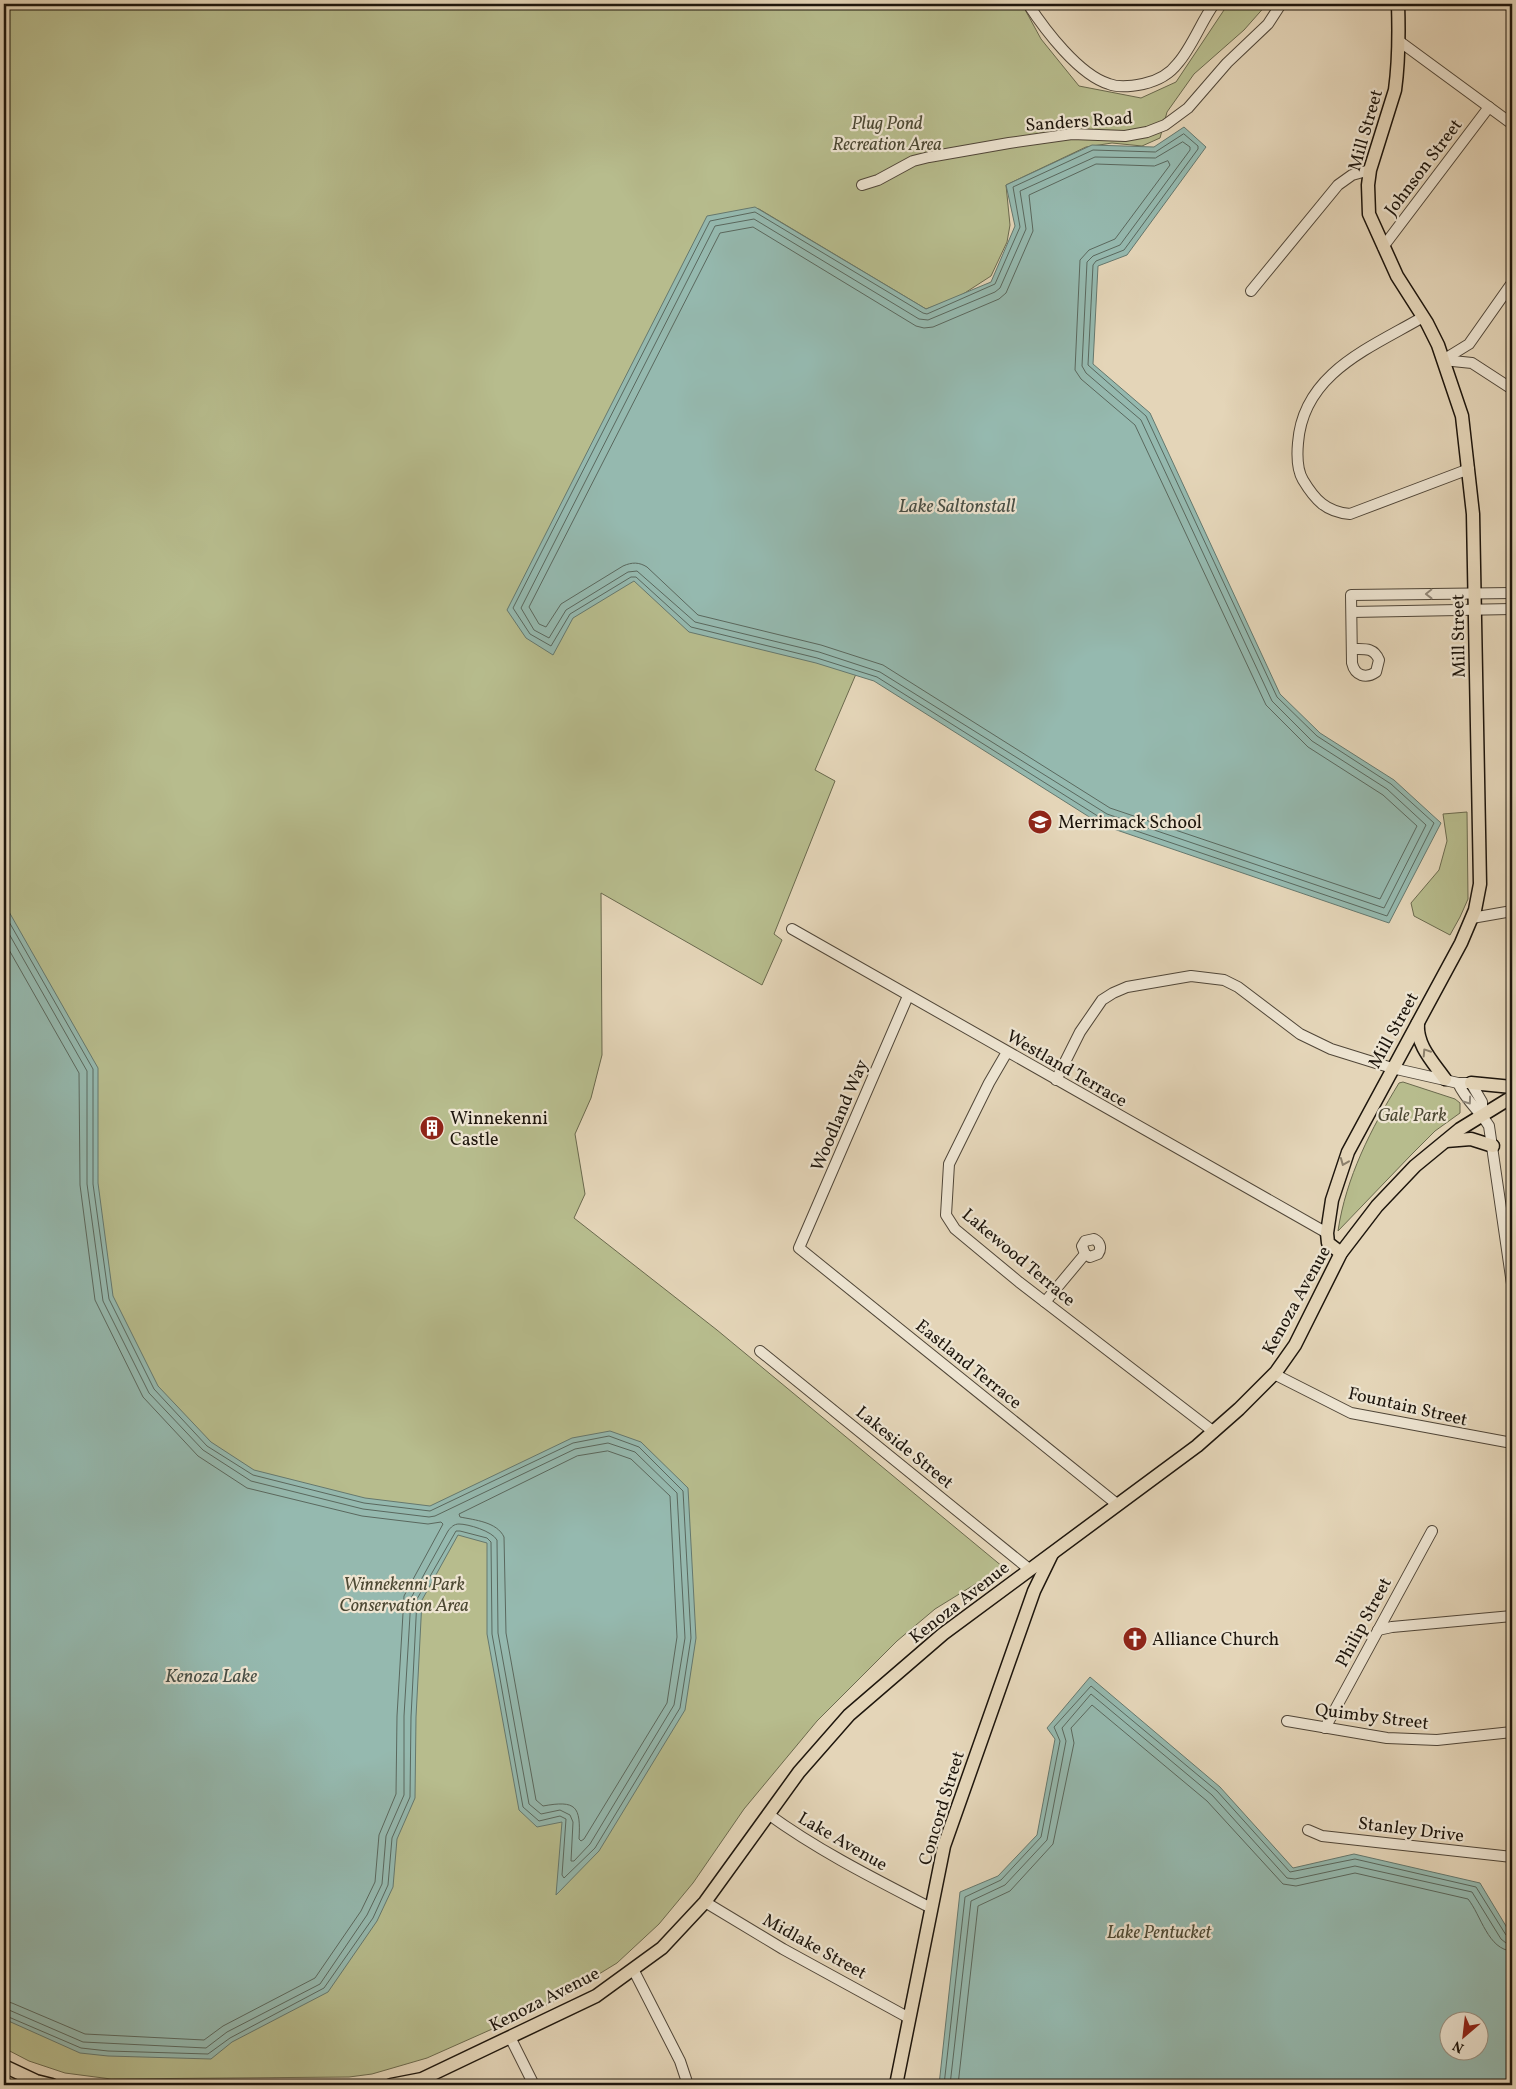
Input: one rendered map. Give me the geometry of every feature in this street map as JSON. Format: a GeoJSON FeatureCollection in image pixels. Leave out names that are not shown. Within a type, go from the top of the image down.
{"type":"FeatureCollection","features":[{"type":"Feature","properties":{"kind":"main road","name":"Mill Street"},"geometry":{"type":"LineString","coordinates":[[1327,1233],[1332,1200],[1339,1174],[1348,1152],[1461,943],[1472,918],[1478,899],[1480,865],[1473,514],[1462,416],[1443,360],[1423,317],[1397,276],[1369,214],[1368,185],[1370,170],[1395,90],[1399,41],[1398,4]]}},
{"type":"Feature","properties":{"kind":"main road"},"geometry":{"type":"LineString","coordinates":[[1418,1021],[1417,1032],[1422,1046],[1445,1079]]}},
{"type":"Feature","properties":{"kind":"main road"},"geometry":{"type":"LineString","coordinates":[[1464,1083],[1512,1087]]}},
{"type":"Feature","properties":{"kind":"main road","name":"Kenoza Avenue"},"geometry":{"type":"LineString","coordinates":[[391,2085],[422,2079],[596,1996],[662,1948],[705,1902],[799,1772],[849,1716],[943,1634],[1029,1569],[1118,1506],[1214,1432],[1274,1374],[1295,1344],[1341,1253],[1363,1223],[1398,1183],[1446,1141],[1482,1114],[1512,1097]]}},
{"type":"Feature","properties":{"kind":"main road"},"geometry":{"type":"LineString","coordinates":[[1446,1141],[1471,1139],[1493,1146]]}},
{"type":"Feature","properties":{"kind":"main road"},"geometry":{"type":"LineString","coordinates":[[1327,1233],[1328,1242],[1341,1253]]}},
{"type":"Feature","properties":{"kind":"main road","name":"Concord Street"},"geometry":{"type":"LineString","coordinates":[[896,2085],[944,1846],[1034,1591],[1053,1552]]}},
{"type":"Feature","properties":{"kind":"main road"},"geometry":{"type":"LineString","coordinates":[[4,2066],[36,2081],[52,2085]]}},
{"type":"Feature","properties":{"kind":"street"},"geometry":{"type":"LineString","coordinates":[[1028,4],[1058,43],[1084,70],[1110,85],[1127,86],[1153,82],[1165,76],[1179,63],[1214,4]]}},
{"type":"Feature","properties":{"kind":"street","name":"Sanders Road"},"geometry":{"type":"LineString","coordinates":[[862,185],[878,180],[913,161],[929,157],[1072,134],[1125,136],[1147,132],[1165,125],[1188,108],[1227,63],[1268,24],[1282,4]]}},
{"type":"Feature","properties":{"kind":"street"},"geometry":{"type":"LineString","coordinates":[[1399,41],[1512,124]]}},
{"type":"Feature","properties":{"kind":"street","name":"Johnson Street"},"geometry":{"type":"LineString","coordinates":[[1383,246],[1489,107]]}},
{"type":"Feature","properties":{"kind":"street"},"geometry":{"type":"LineString","coordinates":[[1251,291],[1338,185],[1352,175],[1370,170]]}},
{"type":"Feature","properties":{"kind":"street"},"geometry":{"type":"LineString","coordinates":[[1443,360],[1468,344],[1512,283]]}},
{"type":"Feature","properties":{"kind":"street"},"geometry":{"type":"LineString","coordinates":[[1423,317],[1356,355],[1332,373],[1315,393],[1303,415],[1299,431],[1297,454],[1301,477],[1310,493],[1324,506],[1336,513],[1350,514],[1469,469]]}},
{"type":"Feature","properties":{"kind":"street"},"geometry":{"type":"LineString","coordinates":[[1443,360],[1472,363],[1512,389]]}},
{"type":"Feature","properties":{"kind":"street"},"geometry":{"type":"LineString","coordinates":[[1352,649],[1351,595],[1512,593]]}},
{"type":"Feature","properties":{"kind":"street"},"geometry":{"type":"LineString","coordinates":[[1352,612],[1512,609]]}},
{"type":"Feature","properties":{"kind":"street"},"geometry":{"type":"LineString","coordinates":[[1472,918],[1512,910]]}},
{"type":"Feature","properties":{"kind":"street","name":"Westland Terrace"},"geometry":{"type":"LineString","coordinates":[[792,929],[1327,1233]]}},
{"type":"Feature","properties":{"kind":"street"},"geometry":{"type":"LineString","coordinates":[[1056,1080],[1080,1032],[1102,1000],[1113,993],[1127,988],[1191,976],[1224,980],[1238,987],[1314,1042],[1392,1068],[1464,1083],[1482,1102],[1482,1114],[1489,1126],[1512,1284]]}},
{"type":"Feature","properties":{"kind":"street","name":"Woodland Way"},"geometry":{"type":"LineString","coordinates":[[799,1248],[908,996]]}},
{"type":"Feature","properties":{"kind":"street","name":"Lakewood Terrace"},"geometry":{"type":"LineString","coordinates":[[1007,1052],[989,1083],[949,1164],[946,1215],[954,1228],[1045,1302],[1214,1432]]}},
{"type":"Feature","properties":{"kind":"street","name":"Eastland Terrace"},"geometry":{"type":"LineString","coordinates":[[799,1248],[1118,1506]]}},
{"type":"Feature","properties":{"kind":"street"},"geometry":{"type":"LineString","coordinates":[[1045,1302],[1085,1254]]}},
{"type":"Feature","properties":{"kind":"street","name":"Lakeside Street"},"geometry":{"type":"LineString","coordinates":[[760,1351],[1029,1569]]}},
{"type":"Feature","properties":{"kind":"street","name":"Fountain Street"},"geometry":{"type":"LineString","coordinates":[[1274,1374],[1351,1413],[1512,1443]]}},
{"type":"Feature","properties":{"kind":"street","name":"Philip Street"},"geometry":{"type":"LineString","coordinates":[[1325,1728],[1432,1531]]}},
{"type":"Feature","properties":{"kind":"street"},"geometry":{"type":"LineString","coordinates":[[1378,1630],[1392,1627],[1512,1616]]}},
{"type":"Feature","properties":{"kind":"street","name":"Quimby Street"},"geometry":{"type":"LineString","coordinates":[[1287,1721],[1387,1738],[1437,1740],[1512,1732]]}},
{"type":"Feature","properties":{"kind":"street","name":"Lake Avenue"},"geometry":{"type":"LineString","coordinates":[[768,1814],[792,1831],[836,1857],[931,1908]]}},
{"type":"Feature","properties":{"kind":"street","name":"Stanley Drive"},"geometry":{"type":"LineString","coordinates":[[1308,1830],[1322,1836],[1512,1857]]}},
{"type":"Feature","properties":{"kind":"street","name":"Midlake Street"},"geometry":{"type":"LineString","coordinates":[[705,1902],[909,2018]]}},
{"type":"Feature","properties":{"kind":"street"},"geometry":{"type":"LineString","coordinates":[[633,1969],[680,2061],[688,2085]]}},
{"type":"Feature","properties":{"kind":"street"},"geometry":{"type":"LineString","coordinates":[[510,2037],[534,2085]]}},
{"type":"Feature","properties":{"kind":"green space","name":"Winnekenni Park Conservation Area"},"geometry":{"type":"Polygon","coordinates":[[[4,4],[1022,4],[1041,39],[1079,86],[1141,98],[1176,82],[1228,4],[1267,4],[1244,30],[1194,74],[1167,112],[1160,138],[1142,146],[1112,143],[1086,147],[1006,185],[1010,225],[1007,242],[991,276],[957,298],[926,309],[759,209],[744,210],[572,609],[637,571],[859,667],[815,770],[835,781],[774,934],[782,940],[762,985],[601,893],[602,1055],[591,1098],[575,1134],[585,1194],[574,1218],[717,1330],[1003,1567],[935,1609],[897,1641],[817,1721],[744,1809],[693,1883],[659,1924],[617,1963],[553,2002],[427,2058],[372,2074],[349,2077],[111,2079],[65,2073],[29,2061],[4,2048],[4,4]]]}},
{"type":"Feature","properties":{"kind":"green space"},"geometry":{"type":"Polygon","coordinates":[[[1467,812],[1468,899],[1450,935],[1414,916],[1411,903],[1439,870],[1447,841],[1443,814],[1467,812]]]}},
{"type":"Feature","properties":{"kind":"green space","name":"Gale Park"},"geometry":{"type":"Polygon","coordinates":[[[1403,1082],[1455,1099],[1460,1103],[1460,1113],[1435,1131],[1338,1231],[1347,1192],[1361,1154],[1389,1100],[1399,1083],[1403,1082]]]}},
{"type":"Feature","properties":{"kind":"water","name":"Lake Saltonstall"},"geometry":{"type":"Polygon","coordinates":[[[1184,127],[1206,147],[1127,255],[1098,266],[1093,364],[1150,413],[1280,694],[1320,733],[1394,780],[1441,823],[1389,923],[1102,825],[874,681],[816,663],[689,632],[634,581],[573,618],[553,655],[526,638],[507,610],[707,216],[755,207],[926,309],[991,282],[1015,226],[1006,185],[1092,145],[1154,147],[1184,127]]]}},
{"type":"Feature","properties":{"kind":"water","name":"Kenoza Lake"},"geometry":{"type":"Polygon","coordinates":[[[4,903],[98,1068],[98,1183],[113,1296],[158,1386],[211,1442],[254,1470],[365,1498],[430,1506],[572,1438],[610,1431],[641,1442],[688,1488],[696,1638],[685,1710],[599,1851],[556,1895],[562,1822],[537,1827],[519,1810],[487,1634],[487,1543],[458,1535],[422,1600],[416,1717],[415,1798],[397,1839],[393,1887],[377,1921],[328,1992],[232,2042],[211,2059],[108,2056],[80,2053],[4,2019],[4,903]]]}},
{"type":"Feature","properties":{"kind":"water","name":"Lake Pentucket"},"geometry":{"type":"Polygon","coordinates":[[[1090,1677],[1220,1787],[1293,1868],[1354,1854],[1480,1883],[1512,1936],[1512,2085],[939,2085],[960,1892],[998,1876],[1037,1835],[1055,1739],[1047,1728],[1090,1677]]]}},
{"type":"Feature","properties":{"kind":"place","name":"Merrimack School"},"geometry":{"type":"Point","coordinates":[1040,822]}},
{"type":"Feature","properties":{"kind":"place","name":"Winnekenni Castle"},"geometry":{"type":"Point","coordinates":[432,1128]}},
{"type":"Feature","properties":{"kind":"place","name":"Alliance Church"},"geometry":{"type":"Point","coordinates":[1135,1639]}},
{"type":"Feature","properties":{"kind":"park label","name":"Plug Pond Recreation Area"},"geometry":{"type":"Point","coordinates":[887,133]}}]}
